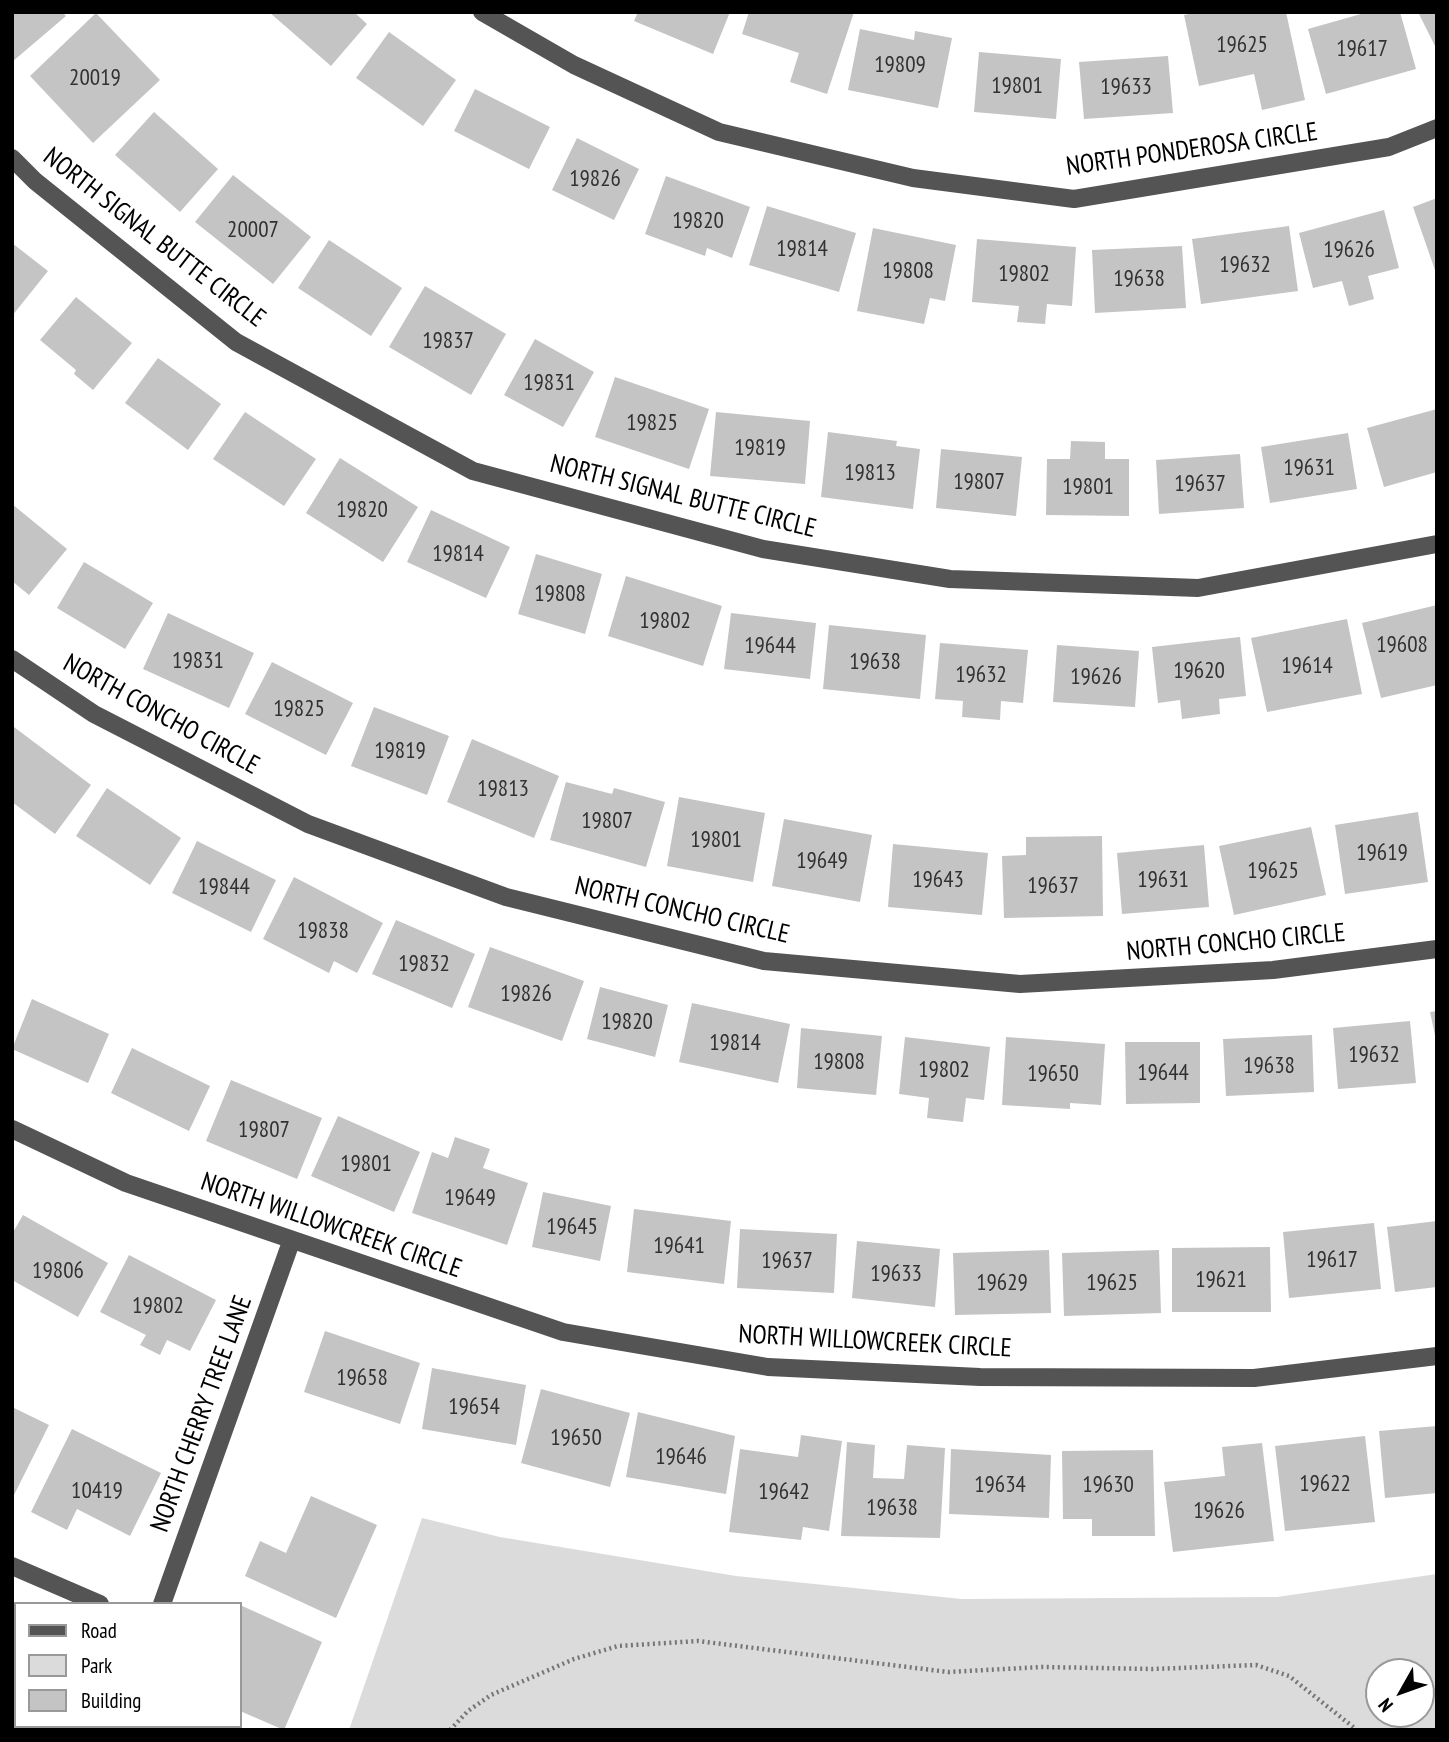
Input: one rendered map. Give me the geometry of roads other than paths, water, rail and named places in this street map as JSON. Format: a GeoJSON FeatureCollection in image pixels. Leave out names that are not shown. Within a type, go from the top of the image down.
{"type":"FeatureCollection","features":[{"type":"Feature","properties":{"kind":"street","name":"NORTH PONDEROSA CIRCLE"},"geometry":{"type":"LineString","coordinates":[[482,12],[574,65],[719,132],[913,178],[1074,198],[1390,147],[1437,128]]}},
{"type":"Feature","properties":{"kind":"street","name":"NORTH SIGNAL BUTTE CIRCLE"},"geometry":{"type":"LineString","coordinates":[[12,158],[35,181],[236,342],[473,471],[763,549],[950,579],[1198,588],[1437,544]]}},
{"type":"Feature","properties":{"kind":"street","name":"NORTH CONCHO CIRCLE"},"geometry":{"type":"LineString","coordinates":[[12,659],[94,714],[308,824],[506,897],[764,961],[1020,984],[1273,970],[1437,949]]}},
{"type":"Feature","properties":{"kind":"street","name":"NORTH WILLOWCREEK CIRCLE"},"geometry":{"type":"LineString","coordinates":[[12,1129],[126,1183],[563,1332],[768,1367],[980,1377],[1254,1378],[1437,1356]]}},
{"type":"Feature","properties":{"kind":"street","name":"NORTH CHERRY TREE LANE"},"geometry":{"type":"LineString","coordinates":[[163,1602],[291,1241]]}},
{"type":"Feature","properties":{"kind":"street"},"geometry":{"type":"LineString","coordinates":[[12,1566],[95,1602]]}}]}
